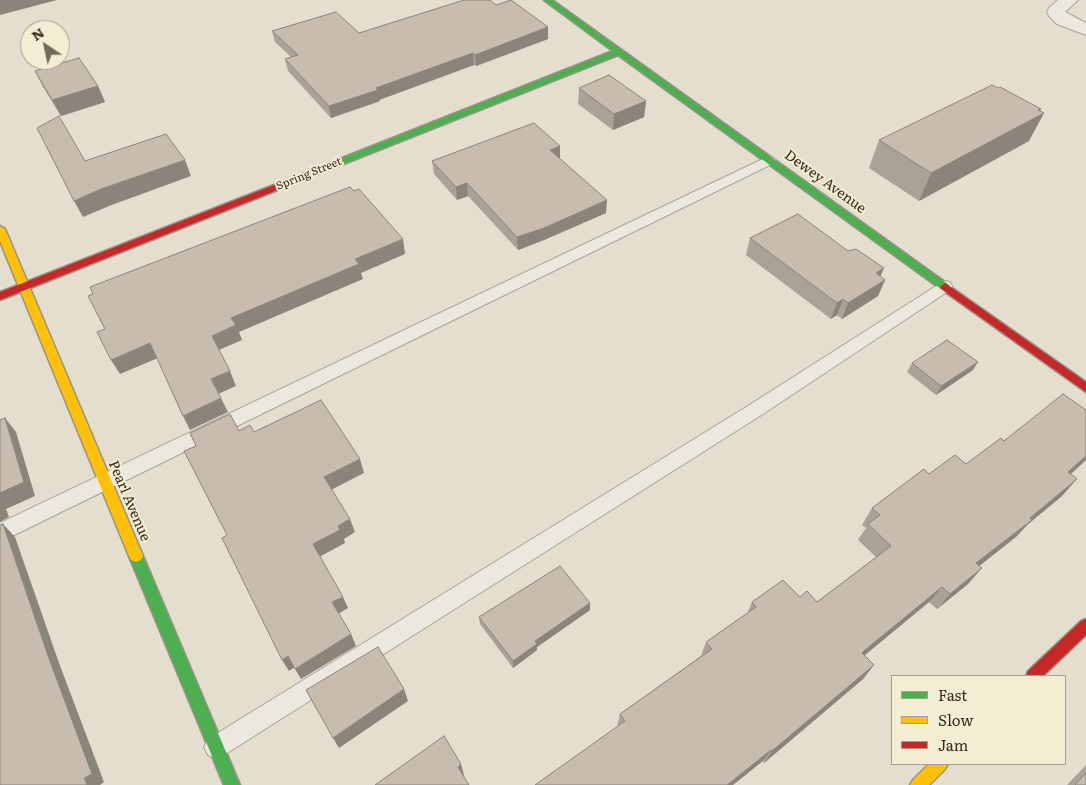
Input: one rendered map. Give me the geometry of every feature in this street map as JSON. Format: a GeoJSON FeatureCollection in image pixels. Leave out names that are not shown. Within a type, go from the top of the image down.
{"type":"FeatureCollection","features":[{"type":"Feature","properties":{"kind":"street","name":"Dewey Avenue"},"geometry":{"type":"LineString","coordinates":[[547,0],[1086,388]]}},
{"type":"Feature","properties":{"kind":"street"},"geometry":{"type":"LineString","coordinates":[[1069,0],[1058,8],[1056,13],[1063,20],[1086,30]]}},
{"type":"Feature","properties":{"kind":"street","name":"Spring Street"},"geometry":{"type":"LineString","coordinates":[[0,296],[618,52]]}},
{"type":"Feature","properties":{"kind":"street","name":"Pearl Avenue"},"geometry":{"type":"LineString","coordinates":[[0,229],[232,785]]}},
{"type":"Feature","properties":{"kind":"street"},"geometry":{"type":"LineString","coordinates":[[1034,675],[1086,626]]}},
{"type":"Feature","properties":{"kind":"street"},"geometry":{"type":"LineString","coordinates":[[918,785],[939,765]]}},
{"type":"Feature","properties":{"kind":"lane"},"geometry":{"type":"LineString","coordinates":[[0,533],[769,160]]}},
{"type":"Feature","properties":{"kind":"lane"},"geometry":{"type":"LineString","coordinates":[[216,747],[757,409],[944,286]]}},
{"type":"Feature","properties":{"kind":"building"},"geometry":{"type":"Polygon","coordinates":[[[464,0],[490,0],[496,5],[511,0],[548,27],[475,55],[473,53],[376,88],[378,90],[329,106],[285,59],[298,55],[272,31],[336,12],[359,33],[464,0]]]}},
{"type":"Feature","properties":{"kind":"building"},"geometry":{"type":"Polygon","coordinates":[[[79,58],[98,86],[52,100],[35,71],[70,70],[70,61],[79,58]]]}},
{"type":"Feature","properties":{"kind":"building"},"geometry":{"type":"Polygon","coordinates":[[[609,75],[646,101],[614,114],[579,88],[609,75]]]}},
{"type":"Feature","properties":{"kind":"building"},"geometry":{"type":"Polygon","coordinates":[[[992,85],[1000,87],[1041,109],[1038,110],[1044,113],[931,173],[879,140],[992,85]]]}},
{"type":"Feature","properties":{"kind":"building"},"geometry":{"type":"Polygon","coordinates":[[[59,116],[85,161],[166,134],[185,160],[101,189],[74,201],[37,128],[59,116]]]}},
{"type":"Feature","properties":{"kind":"building"},"geometry":{"type":"Polygon","coordinates":[[[534,123],[560,146],[550,150],[607,200],[544,228],[517,237],[467,183],[456,187],[432,161],[534,123]]]}},
{"type":"Feature","properties":{"kind":"building"},"geometry":{"type":"Polygon","coordinates":[[[350,187],[354,191],[359,189],[403,239],[355,259],[359,264],[231,318],[236,325],[212,336],[230,371],[211,379],[221,398],[183,416],[150,343],[111,360],[97,332],[105,329],[88,296],[93,294],[90,287],[350,187]]]}},
{"type":"Feature","properties":{"kind":"building"},"geometry":{"type":"Polygon","coordinates":[[[798,214],[848,251],[856,249],[884,268],[876,273],[885,280],[848,303],[843,299],[837,303],[750,238],[798,214]]]}},
{"type":"Feature","properties":{"kind":"building"},"geometry":{"type":"Polygon","coordinates":[[[947,340],[978,362],[941,386],[912,363],[947,340]]]}},
{"type":"Feature","properties":{"kind":"building"},"geometry":{"type":"Polygon","coordinates":[[[1063,394],[1086,410],[1086,456],[1068,472],[1077,479],[1030,518],[1032,520],[976,563],[982,568],[950,594],[942,587],[865,650],[862,653],[874,665],[772,751],[727,785],[535,785],[625,721],[620,714],[712,649],[706,642],[756,607],[752,602],[783,580],[800,597],[807,591],[817,602],[891,546],[868,524],[880,515],[872,508],[924,469],[929,474],[955,455],[966,464],[1001,438],[1004,441],[1063,394]]]}},
{"type":"Feature","properties":{"kind":"building"},"geometry":{"type":"Polygon","coordinates":[[[321,400],[360,459],[324,477],[350,519],[338,526],[340,530],[313,544],[343,597],[332,602],[351,634],[295,669],[288,656],[282,660],[222,538],[227,535],[184,451],[196,446],[190,433],[230,414],[239,431],[250,425],[254,432],[321,400]]]}},
{"type":"Feature","properties":{"kind":"building"},"geometry":{"type":"Polygon","coordinates":[[[5,418],[24,482],[0,493],[0,420],[5,418]]]}},
{"type":"Feature","properties":{"kind":"building"},"geometry":{"type":"Polygon","coordinates":[[[3,524],[47,653],[92,774],[84,778],[87,785],[0,785],[0,525],[3,524]]]}},
{"type":"Feature","properties":{"kind":"building"},"geometry":{"type":"Polygon","coordinates":[[[560,566],[590,603],[535,641],[537,644],[513,661],[479,617],[560,566]]]}},
{"type":"Feature","properties":{"kind":"building"},"geometry":{"type":"Polygon","coordinates":[[[378,647],[404,689],[333,738],[306,690],[378,647]]]}},
{"type":"Feature","properties":{"kind":"building"},"geometry":{"type":"Polygon","coordinates":[[[444,736],[461,764],[458,767],[469,785],[375,785],[444,736]]]}},
{"type":"Feature","properties":{"kind":"building"},"geometry":{"type":"Polygon","coordinates":[[[1086,773],[1086,785],[1075,785],[1086,773]]]}},
{"type":"Feature","properties":{"kind":"traffic: fast"},"geometry":{"type":"LineString","coordinates":[[547,0],[945,287]]}},
{"type":"Feature","properties":{"kind":"traffic: fast"},"geometry":{"type":"LineString","coordinates":[[315,172],[618,52]]}},
{"type":"Feature","properties":{"kind":"traffic: fast"},"geometry":{"type":"LineString","coordinates":[[136,556],[232,785]]}},
{"type":"Feature","properties":{"kind":"traffic: slow"},"geometry":{"type":"LineString","coordinates":[[0,229],[136,556]]}},
{"type":"Feature","properties":{"kind":"traffic: slow"},"geometry":{"type":"LineString","coordinates":[[918,785],[939,765]]}},
{"type":"Feature","properties":{"kind":"traffic: jam"},"geometry":{"type":"LineString","coordinates":[[0,296],[315,172]]}},
{"type":"Feature","properties":{"kind":"traffic: jam"},"geometry":{"type":"LineString","coordinates":[[945,287],[1086,388]]}},
{"type":"Feature","properties":{"kind":"traffic: jam"},"geometry":{"type":"LineString","coordinates":[[1034,675],[1086,626]]}}]}
